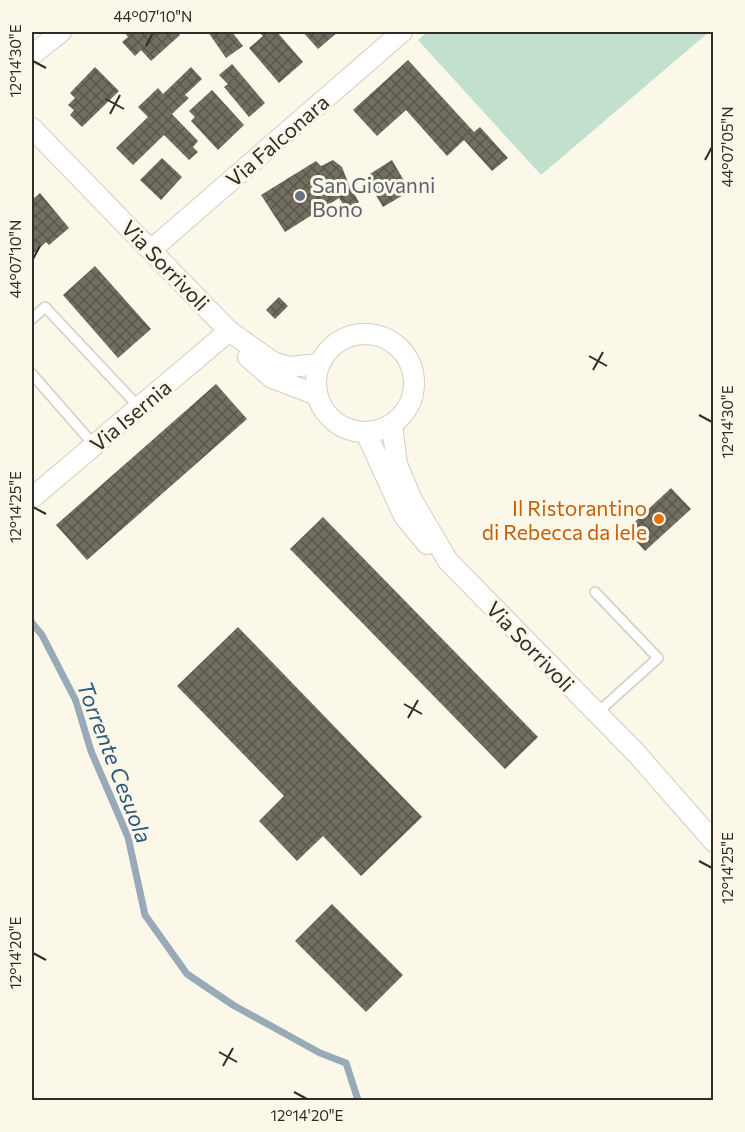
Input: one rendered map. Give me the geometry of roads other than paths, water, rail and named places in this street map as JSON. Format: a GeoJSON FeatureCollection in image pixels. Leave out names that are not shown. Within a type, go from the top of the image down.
{"type":"FeatureCollection","features":[{"type":"Feature","properties":{"kind":"street"},"geometry":{"type":"LineString","coordinates":[[32,55],[61,32]]}},
{"type":"Feature","properties":{"kind":"street","name":"Via Falconara"},"geometry":{"type":"LineString","coordinates":[[152,249],[402,32]]}},
{"type":"Feature","properties":{"kind":"street","name":"Via Sorrivoli"},"geometry":{"type":"LineString","coordinates":[[32,128],[152,249],[229,331],[273,362],[289,367],[320,364]]}},
{"type":"Feature","properties":{"kind":"street"},"geometry":{"type":"LineString","coordinates":[[229,331],[237,346],[272,378],[317,395]]}},
{"type":"Feature","properties":{"kind":"street","name":"Via Isernia"},"geometry":{"type":"LineString","coordinates":[[32,498],[229,331]]}},
{"type":"Feature","properties":{"kind":"street"},"geometry":{"type":"LineString","coordinates":[[358,334],[374,335],[396,346],[411,365],[414,382],[412,398],[404,413],[392,425],[366,433],[350,430],[335,422],[324,410],[317,395],[316,374],[320,364],[329,350],[342,339],[358,334]]}},
{"type":"Feature","properties":{"kind":"street","name":"Via Sorrivoli"},"geometry":{"type":"LineString","coordinates":[[392,425],[397,464],[408,491],[448,561],[597,713],[714,842]]}},
{"type":"Feature","properties":{"kind":"street"},"geometry":{"type":"LineString","coordinates":[[366,433],[404,516],[422,539],[448,561]]}},
{"type":"Feature","properties":{"kind":"lane"},"geometry":{"type":"LineString","coordinates":[[32,319],[45,307],[139,407]]}},
{"type":"Feature","properties":{"kind":"lane"},"geometry":{"type":"LineString","coordinates":[[32,374],[94,445]]}},
{"type":"Feature","properties":{"kind":"lane"},"geometry":{"type":"LineString","coordinates":[[594,592],[658,658],[597,713]]}},
{"type":"Feature","properties":{"kind":"waterway","name":"Torrente Cesuola"},"geometry":{"type":"LineString","coordinates":[[32,623],[42,635],[76,701],[91,751],[128,837],[145,915],[187,974],[233,1005],[320,1053],[346,1063],[358,1100]]}},
{"type":"Feature","properties":{"kind":"place","name":"San Giovanni Bono"},"geometry":{"type":"Point","coordinates":[300,196]}},
{"type":"Feature","properties":{"kind":"place","name":"Il Ristorantino di Rebecca da lele"},"geometry":{"type":"Point","coordinates":[659,519]}}]}
